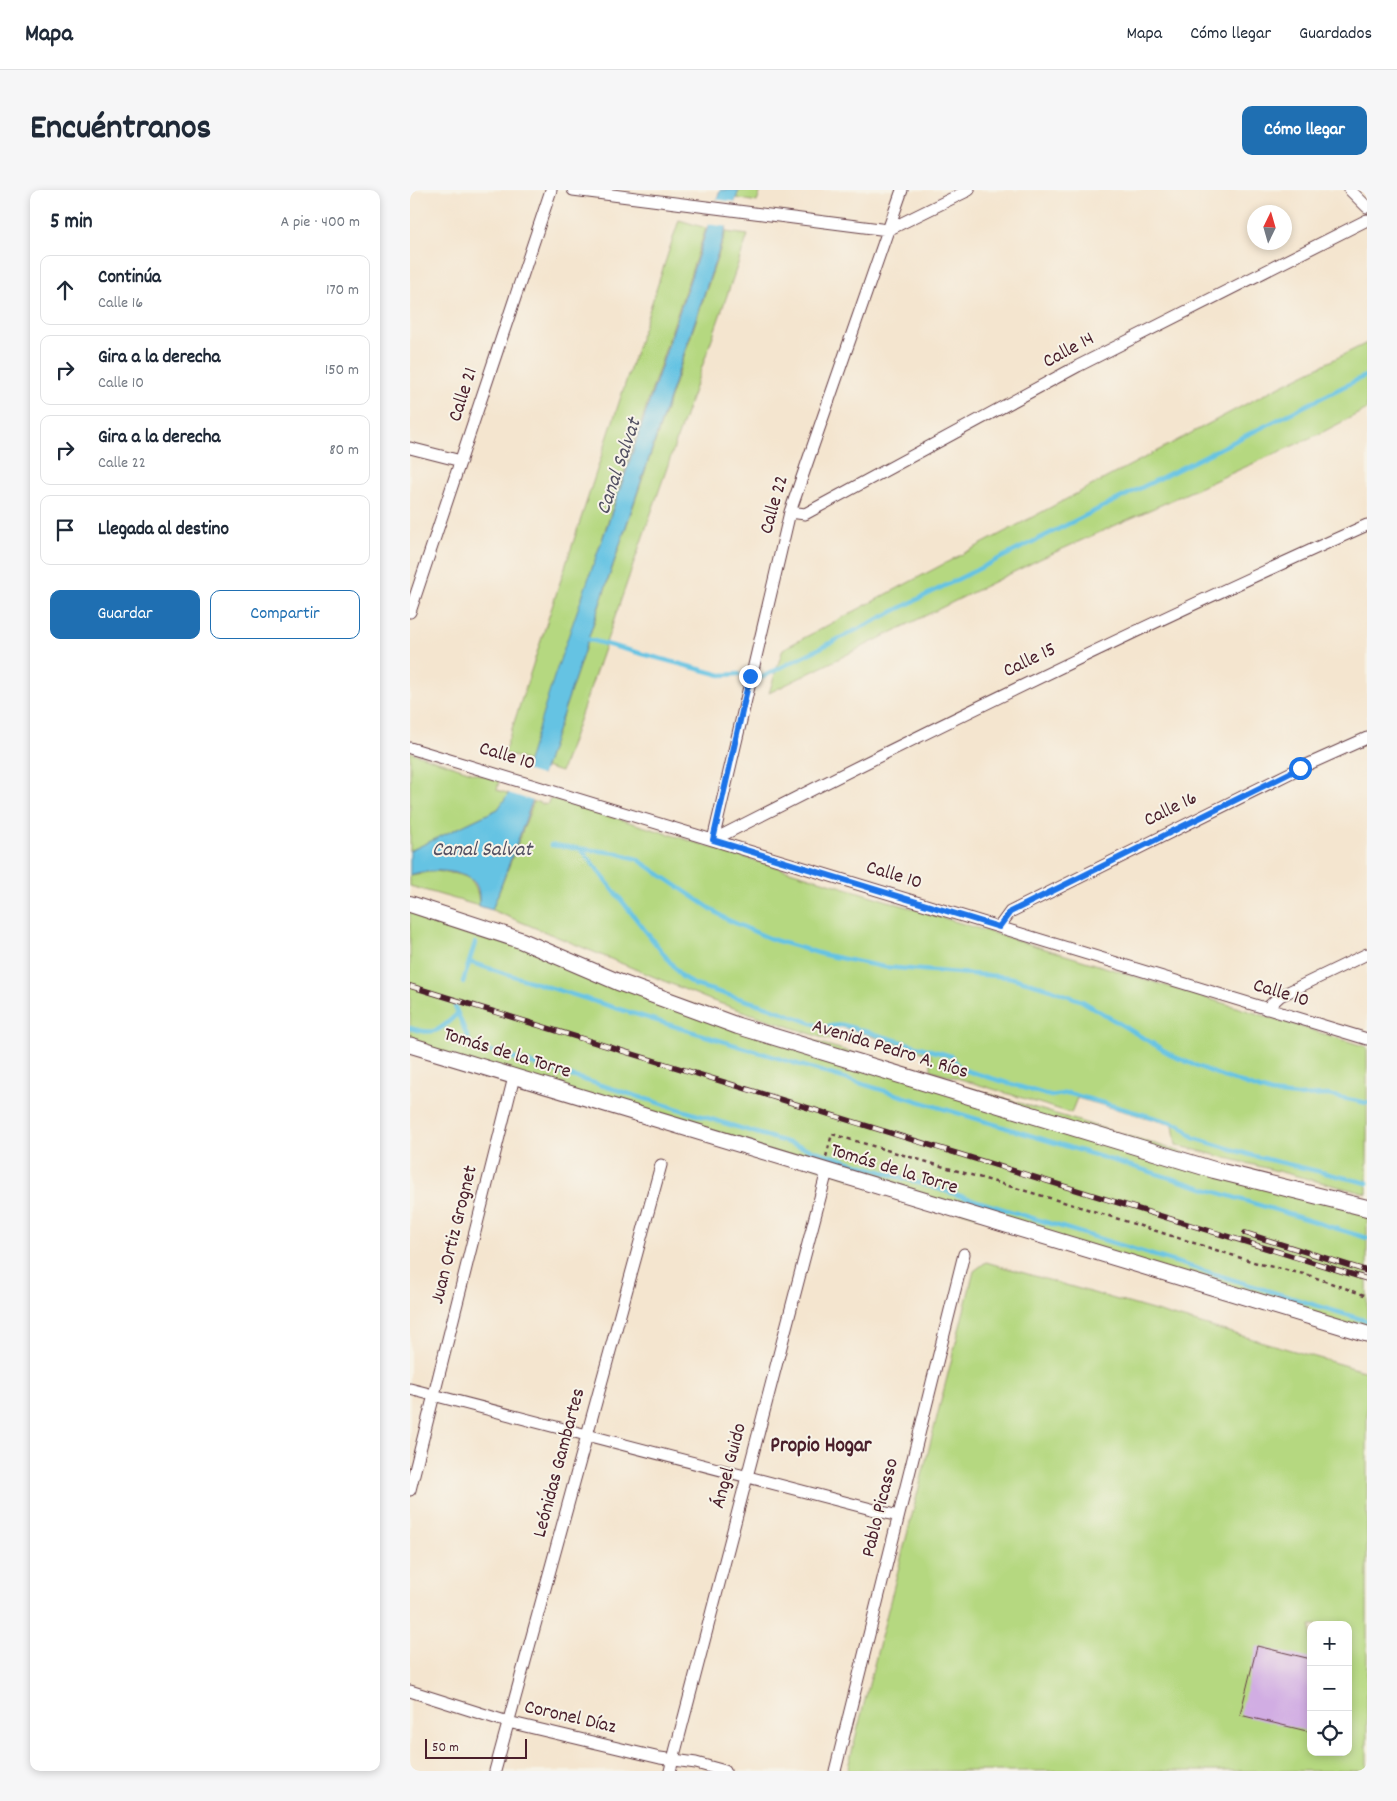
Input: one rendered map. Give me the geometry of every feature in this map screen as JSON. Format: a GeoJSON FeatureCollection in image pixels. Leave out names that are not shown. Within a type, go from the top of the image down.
{"type":"FeatureCollection","features":[{"type":"Feature","properties":{"kind":"main road","name":"Avenida Pedro A. Ríos"},"geometry":{"type":"LineString","coordinates":[[410,904],[520,940],[627,985],[738,1026],[1214,1170],[1367,1208]]}},
{"type":"Feature","properties":{"kind":"street","name":"Calle 21"},"geometry":{"type":"LineString","coordinates":[[410,612],[552,190]]}},
{"type":"Feature","properties":{"kind":"street"},"geometry":{"type":"LineString","coordinates":[[574,190],[888,230],[969,190]]}},
{"type":"Feature","properties":{"kind":"street","name":"Calle 22"},"geometry":{"type":"LineString","coordinates":[[713,840],[790,512],[902,190]]}},
{"type":"Feature","properties":{"kind":"street"},"geometry":{"type":"LineString","coordinates":[[1350,190],[1367,207]]}},
{"type":"Feature","properties":{"kind":"street","name":"Calle 14"},"geometry":{"type":"LineString","coordinates":[[790,512],[805,514],[1078,366],[1367,220]]}},
{"type":"Feature","properties":{"kind":"street"},"geometry":{"type":"LineString","coordinates":[[410,448],[461,461]]}},
{"type":"Feature","properties":{"kind":"street","name":"Calle 15"},"geometry":{"type":"LineString","coordinates":[[713,840],[902,744],[1148,626],[1367,525]]}},
{"type":"Feature","properties":{"kind":"street","name":"Calle 16"},"geometry":{"type":"LineString","coordinates":[[999,927],[1010,912],[1018,907],[1282,776],[1367,738]]}},
{"type":"Feature","properties":{"kind":"street","name":"Calle 10"},"geometry":{"type":"LineString","coordinates":[[410,748],[1367,1039]]}},
{"type":"Feature","properties":{"kind":"street"},"geometry":{"type":"LineString","coordinates":[[1266,1009],[1280,996],[1367,954]]}},
{"type":"Feature","properties":{"kind":"street","name":"Tomás de la Torre"},"geometry":{"type":"LineString","coordinates":[[410,1045],[514,1077],[826,1164],[1367,1334]]}},
{"type":"Feature","properties":{"kind":"street","name":"Juan Ortiz Grognet"},"geometry":{"type":"LineString","coordinates":[[410,1490],[514,1077]]}},
{"type":"Feature","properties":{"kind":"street","name":"Ángel Guido"},"geometry":{"type":"LineString","coordinates":[[672,1766],[826,1164]]}},
{"type":"Feature","properties":{"kind":"street","name":"Leónidas Gambartes"},"geometry":{"type":"LineString","coordinates":[[494,1771],[661,1166]]}},
{"type":"Feature","properties":{"kind":"street","name":"Pablo Picasso"},"geometry":{"type":"LineString","coordinates":[[835,1771],[964,1254]]}},
{"type":"Feature","properties":{"kind":"street"},"geometry":{"type":"LineString","coordinates":[[410,1390],[898,1516]]}},
{"type":"Feature","properties":{"kind":"street","name":"Coronel Díaz"},"geometry":{"type":"LineString","coordinates":[[410,1691],[508,1722],[672,1766],[696,1763],[724,1771]]}},
{"type":"Feature","properties":{"kind":"path"},"geometry":{"type":"LineString","coordinates":[[826,1164],[827,1151],[832,1134],[1077,1206],[1260,1264],[1308,1275],[1367,1296]]}},
{"type":"Feature","properties":{"kind":"green space"},"geometry":{"type":"Polygon","coordinates":[[[739,190],[761,190],[757,202],[736,198],[739,190]]]}},
{"type":"Feature","properties":{"kind":"green space"},"geometry":{"type":"Polygon","coordinates":[[[679,220],[706,228],[528,761],[504,753],[679,220]]]}},
{"type":"Feature","properties":{"kind":"green space"},"geometry":{"type":"Polygon","coordinates":[[[726,232],[748,235],[561,772],[545,767],[726,232]]]}},
{"type":"Feature","properties":{"kind":"green space"},"geometry":{"type":"Polygon","coordinates":[[[1367,343],[1367,409],[1319,434],[1040,559],[769,693],[783,649],[1282,385],[1367,343]]]}},
{"type":"Feature","properties":{"kind":"green space"},"geometry":{"type":"Polygon","coordinates":[[[410,752],[499,781],[497,790],[510,794],[498,809],[410,851],[410,752]]]}},
{"type":"Feature","properties":{"kind":"green space"},"geometry":{"type":"Polygon","coordinates":[[[550,798],[1367,1047],[1367,1194],[1176,1145],[1173,1125],[1077,1098],[1071,1113],[931,1070],[931,1055],[836,1025],[829,1040],[710,1000],[492,910],[534,801],[547,805],[550,798]]]}},
{"type":"Feature","properties":{"kind":"green space"},"geometry":{"type":"Polygon","coordinates":[[[435,871],[461,875],[472,881],[476,887],[479,906],[410,886],[410,875],[435,871]]]}},
{"type":"Feature","properties":{"kind":"green space"},"geometry":{"type":"Polygon","coordinates":[[[410,904],[618,982],[1367,1208],[1367,1334],[410,1045],[410,904]]]}},
{"type":"Feature","properties":{"kind":"green space"},"geometry":{"type":"Polygon","coordinates":[[[986,1262],[1367,1372],[1367,1771],[847,1771],[974,1271],[986,1262]]]}},
{"type":"Feature","properties":{"kind":"water","name":"Canal Salvat"},"geometry":{"type":"Polygon","coordinates":[[[720,190],[739,190],[545,767],[492,910],[479,906],[478,888],[469,878],[444,871],[410,875],[410,851],[498,809],[526,768],[554,677],[628,466],[720,190]]]}},
{"type":"Feature","properties":{"kind":"pier"},"geometry":{"type":"Polygon","coordinates":[[[714,199],[737,202],[730,227],[705,224],[714,199]]]}},
{"type":"Feature","properties":{"kind":"pier"},"geometry":{"type":"Polygon","coordinates":[[[522,769],[544,776],[536,802],[508,793],[522,769]]]}},
{"type":"Feature","properties":{"kind":"building"},"geometry":{"type":"Polygon","coordinates":[[[1257,1646],[1307,1658],[1307,1731],[1240,1715],[1257,1646]]]}},
{"type":"Feature","properties":{"kind":"waterway"},"geometry":{"type":"LineString","coordinates":[[760,678],[1367,375]]}},
{"type":"Feature","properties":{"kind":"waterway"},"geometry":{"type":"LineString","coordinates":[[583,638],[721,675],[739,674]]}},
{"type":"Feature","properties":{"kind":"waterway"},"geometry":{"type":"LineString","coordinates":[[551,845],[617,853],[637,859],[726,919],[771,939],[825,955],[884,967],[1009,977],[1045,987],[1082,1001],[1175,1057],[1224,1077],[1271,1093],[1297,1096],[1328,1095],[1367,1103]]}},
{"type":"Feature","properties":{"kind":"waterway"},"geometry":{"type":"LineString","coordinates":[[581,849],[681,976],[695,985],[768,1007],[822,1027],[843,1025],[951,1056],[961,1069],[1051,1096],[1068,1093],[1180,1125],[1194,1138],[1254,1156],[1367,1183]]}},
{"type":"Feature","properties":{"kind":"waterway","name":"Canal Salvat"},"geometry":{"type":"LineString","coordinates":[[463,982],[475,943]]}},
{"type":"Feature","properties":{"kind":"waterway"},"geometry":{"type":"LineString","coordinates":[[469,962],[1367,1238]]}},
{"type":"Feature","properties":{"kind":"waterway"},"geometry":{"type":"LineString","coordinates":[[455,1007],[471,1045],[1367,1321]]}},
{"type":"Feature","properties":{"kind":"waterway","name":"Canal Salvat"},"geometry":{"type":"LineString","coordinates":[[410,1028],[431,1032],[441,1028],[457,1014]]}},
{"type":"Feature","properties":{"kind":"railway"},"geometry":{"type":"LineString","coordinates":[[410,986],[1367,1279]]}},
{"type":"Feature","properties":{"kind":"railway"},"geometry":{"type":"LineString","coordinates":[[1245,1233],[1367,1271]]}},
{"type":"Feature","properties":{"kind":"district","name":"Propio Hogar"},"geometry":{"type":"Point","coordinates":[821,1447]}},
{"type":"Feature","properties":{"kind":"route"},"geometry":{"type":"LineString","coordinates":[[750,676],[713,840],[999,927],[1010,912],[1300,768]]}}]}
